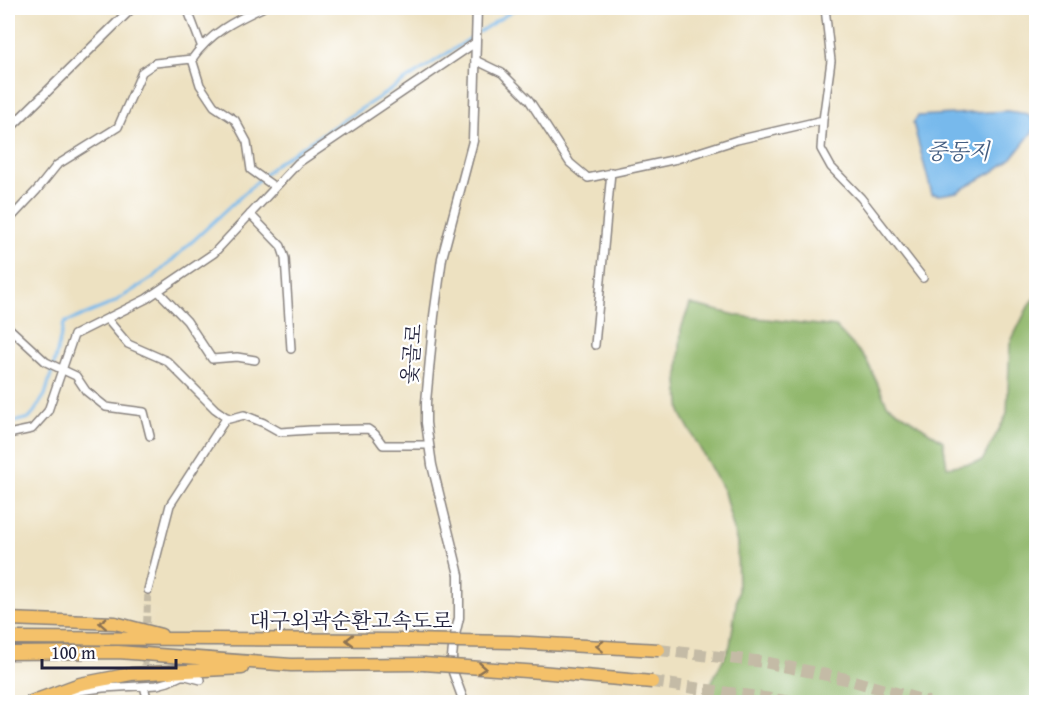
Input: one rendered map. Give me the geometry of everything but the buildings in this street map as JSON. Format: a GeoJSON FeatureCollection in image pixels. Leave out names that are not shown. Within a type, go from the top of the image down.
{"type":"FeatureCollection","features":[{"type":"Feature","properties":{"kind":"highway"},"geometry":{"type":"LineString","coordinates":[[8,619],[115,623],[180,640]]}},
{"type":"Feature","properties":{"kind":"highway","name":"대구외곽순환고속도로"},"geometry":{"type":"LineString","coordinates":[[8,638],[117,645],[291,665],[424,664],[652,682]]}},
{"type":"Feature","properties":{"kind":"highway","name":"대구외곽순환고속도로"},"geometry":{"type":"LineString","coordinates":[[8,653],[180,640],[511,642],[659,650]]}},
{"type":"Feature","properties":{"kind":"highway"},"geometry":{"type":"LineString","coordinates":[[31,702],[80,684],[131,674],[291,665]]}},
{"type":"Feature","properties":{"kind":"street"},"geometry":{"type":"LineString","coordinates":[[8,130],[132,8]]}},
{"type":"Feature","properties":{"kind":"street"},"geometry":{"type":"LineString","coordinates":[[187,8],[201,45]]}},
{"type":"Feature","properties":{"kind":"street"},"geometry":{"type":"LineString","coordinates":[[192,59],[201,45],[230,23],[262,8]]}},
{"type":"Feature","properties":{"kind":"street","name":"옻골로"},"geometry":{"type":"LineString","coordinates":[[464,702],[453,672],[452,657],[459,618],[459,574],[428,445],[426,402],[434,316],[444,248],[472,141],[477,8]]}},
{"type":"Feature","properties":{"kind":"street"},"geometry":{"type":"LineString","coordinates":[[825,8],[831,61],[821,149],[831,167],[861,198],[923,278]]}},
{"type":"Feature","properties":{"kind":"street"},"geometry":{"type":"LineString","coordinates":[[8,434],[32,429],[48,411],[74,335],[146,299],[214,253],[298,162],[475,44]]}},
{"type":"Feature","properties":{"kind":"street"},"geometry":{"type":"LineString","coordinates":[[192,59],[200,84],[214,106],[235,120],[247,142],[251,170],[275,188]]}},
{"type":"Feature","properties":{"kind":"street"},"geometry":{"type":"LineString","coordinates":[[8,221],[57,165],[118,127],[142,72],[155,63],[192,59]]}},
{"type":"Feature","properties":{"kind":"street"},"geometry":{"type":"LineString","coordinates":[[475,60],[502,73],[529,100],[570,163],[588,178],[677,159],[737,140],[823,120]]}},
{"type":"Feature","properties":{"kind":"street"},"geometry":{"type":"LineString","coordinates":[[595,345],[611,172]]}},
{"type":"Feature","properties":{"kind":"street"},"geometry":{"type":"LineString","coordinates":[[250,214],[281,246],[285,258],[291,349]]}},
{"type":"Feature","properties":{"kind":"street"},"geometry":{"type":"LineString","coordinates":[[158,291],[187,321],[212,359],[237,357],[255,360]]}},
{"type":"Feature","properties":{"kind":"street"},"geometry":{"type":"LineString","coordinates":[[107,319],[128,344],[167,361],[215,410],[229,419],[244,416],[280,432],[368,429],[383,445],[428,445]]}},
{"type":"Feature","properties":{"kind":"street"},"geometry":{"type":"LineString","coordinates":[[8,327],[46,362],[76,376],[86,391],[106,406],[144,412],[150,436]]}},
{"type":"Feature","properties":{"kind":"street"},"geometry":{"type":"LineString","coordinates":[[148,590],[170,505],[226,417]]}},
{"type":"Feature","properties":{"kind":"street"},"geometry":{"type":"LineString","coordinates":[[56,702],[79,691],[144,686],[168,682],[181,676],[201,680]]}},
{"type":"Feature","properties":{"kind":"street"},"geometry":{"type":"LineString","coordinates":[[144,686],[148,702]]}},
{"type":"Feature","properties":{"kind":"green space"},"geometry":{"type":"Polygon","coordinates":[[[1036,296],[1036,702],[704,702],[730,646],[738,591],[737,543],[724,492],[681,414],[678,382],[681,329],[690,304],[740,316],[836,327],[866,359],[887,404],[943,441],[947,467],[982,461],[1007,414],[1010,343],[1030,303],[1036,296]]]}},
{"type":"Feature","properties":{"kind":"water","name":"중동지"},"geometry":{"type":"Polygon","coordinates":[[[1007,111],[1028,114],[1035,123],[1034,130],[1012,158],[957,192],[932,194],[913,123],[918,116],[1007,111]]]}},
{"type":"Feature","properties":{"kind":"waterway"},"geometry":{"type":"LineString","coordinates":[[479,32],[517,8]]}},
{"type":"Feature","properties":{"kind":"waterway"},"geometry":{"type":"LineString","coordinates":[[8,423],[30,418],[45,395],[64,323],[111,304],[154,277],[277,163],[474,36]]}},
{"type":"Feature","properties":{"kind":"tunnel"},"geometry":{"type":"LineString","coordinates":[[144,686],[148,590]]}},
{"type":"Feature","properties":{"kind":"tunnel"},"geometry":{"type":"LineString","coordinates":[[659,650],[764,662],[846,679],[928,702]]}},
{"type":"Feature","properties":{"kind":"tunnel"},"geometry":{"type":"LineString","coordinates":[[652,682],[790,702]]}}]}
